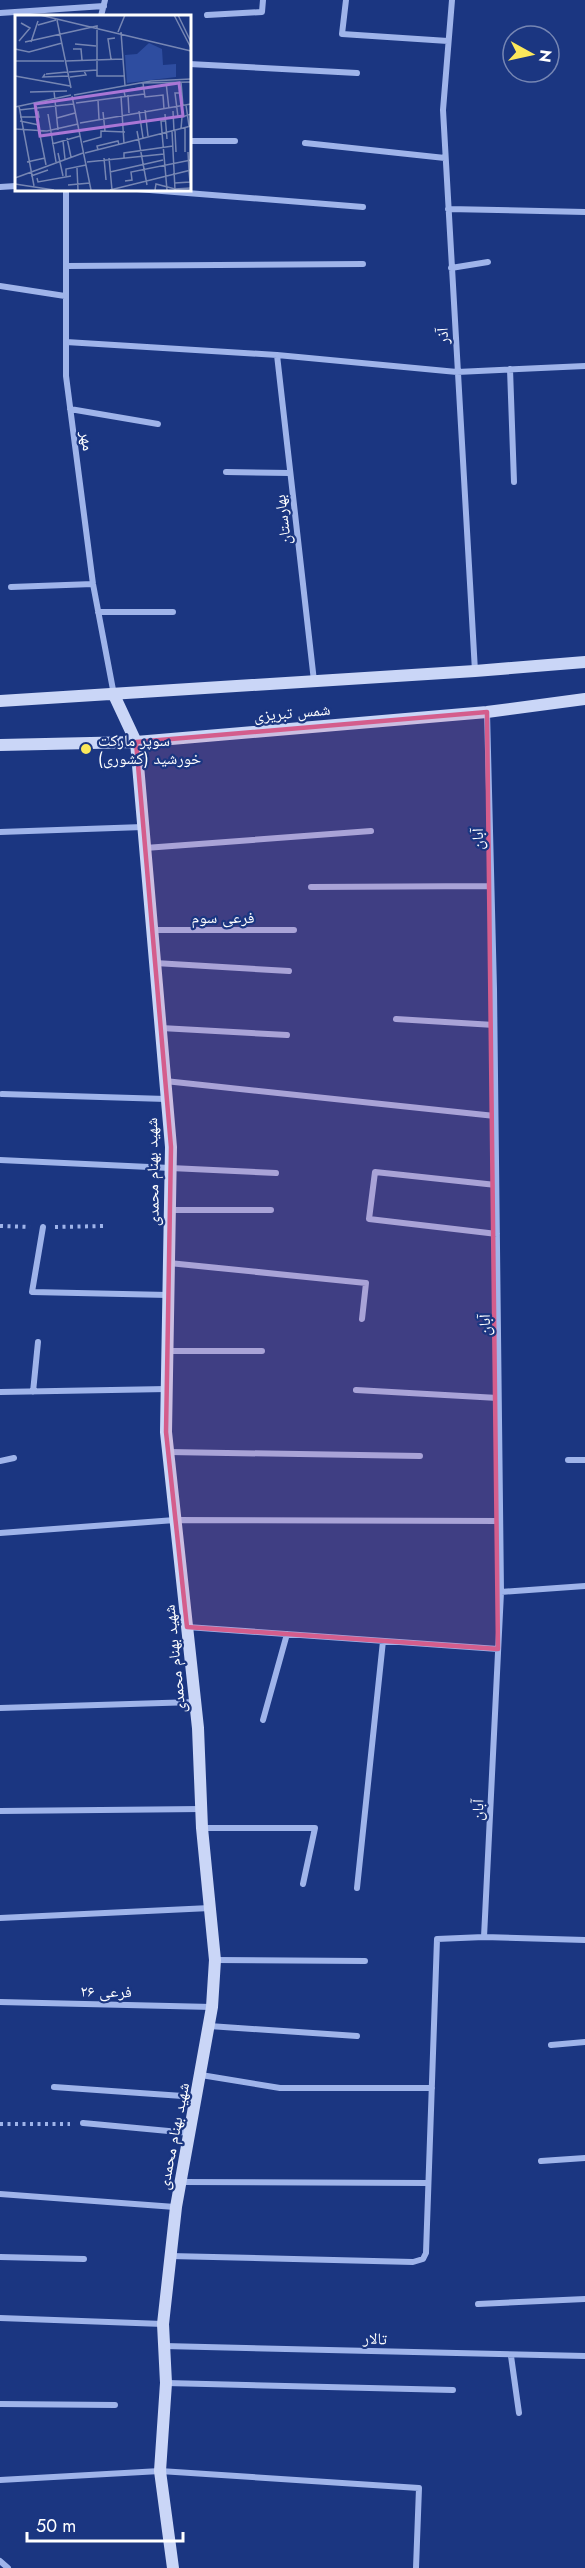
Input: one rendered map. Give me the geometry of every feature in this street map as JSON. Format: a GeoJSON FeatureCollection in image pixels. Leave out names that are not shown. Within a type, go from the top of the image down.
{"type":"FeatureCollection","features":[{"type":"Feature","properties":{"kind":"street"},"geometry":{"type":"LineString","coordinates":[[207,15],[262,12],[264,0]]}},
{"type":"Feature","properties":{"kind":"street"},"geometry":{"type":"LineString","coordinates":[[346,0],[342,34],[448,41]]}},
{"type":"Feature","properties":{"kind":"street","name":"آذر"},"geometry":{"type":"LineString","coordinates":[[452,0],[442,110],[475,671]]}},
{"type":"Feature","properties":{"kind":"street"},"geometry":{"type":"LineString","coordinates":[[0,13],[104,3]]}},
{"type":"Feature","properties":{"kind":"street"},"geometry":{"type":"LineString","coordinates":[[190,64],[357,73]]}},
{"type":"Feature","properties":{"kind":"street"},"geometry":{"type":"LineString","coordinates":[[190,141],[235,141]]}},
{"type":"Feature","properties":{"kind":"street"},"geometry":{"type":"LineString","coordinates":[[305,143],[445,158]]}},
{"type":"Feature","properties":{"kind":"street"},"geometry":{"type":"LineString","coordinates":[[0,187],[15,186]]}},
{"type":"Feature","properties":{"kind":"street","name":"مهر"},"geometry":{"type":"LineString","coordinates":[[66,190],[66,376],[93,584],[114,695]]}},
{"type":"Feature","properties":{"kind":"street"},"geometry":{"type":"LineString","coordinates":[[150,190],[363,207]]}},
{"type":"Feature","properties":{"kind":"street"},"geometry":{"type":"LineString","coordinates":[[448,209],[585,212]]}},
{"type":"Feature","properties":{"kind":"street"},"geometry":{"type":"LineString","coordinates":[[451,268],[488,262]]}},
{"type":"Feature","properties":{"kind":"street"},"geometry":{"type":"LineString","coordinates":[[66,266],[363,264]]}},
{"type":"Feature","properties":{"kind":"street"},"geometry":{"type":"LineString","coordinates":[[0,286],[65,296]]}},
{"type":"Feature","properties":{"kind":"street"},"geometry":{"type":"LineString","coordinates":[[66,342],[277,355],[457,372],[585,366]]}},
{"type":"Feature","properties":{"kind":"street","name":"بهارستان"},"geometry":{"type":"LineString","coordinates":[[277,355],[315,682]]}},
{"type":"Feature","properties":{"kind":"street"},"geometry":{"type":"LineString","coordinates":[[510,369],[514,482]]}},
{"type":"Feature","properties":{"kind":"street"},"geometry":{"type":"LineString","coordinates":[[70,409],[158,424]]}},
{"type":"Feature","properties":{"kind":"street"},"geometry":{"type":"LineString","coordinates":[[226,472],[290,473]]}},
{"type":"Feature","properties":{"kind":"street"},"geometry":{"type":"LineString","coordinates":[[11,587],[93,584]]}},
{"type":"Feature","properties":{"kind":"street"},"geometry":{"type":"LineString","coordinates":[[98,612],[173,612]]}},
{"type":"Feature","properties":{"kind":"street","name":"شمس تبریزی"},"geometry":{"type":"LineString","coordinates":[[0,701],[315,682],[585,662]]}},
{"type":"Feature","properties":{"kind":"street"},"geometry":{"type":"LineString","coordinates":[[114,695],[136,742]]}},
{"type":"Feature","properties":{"kind":"street","name":"شمس تبریزی"},"geometry":{"type":"LineString","coordinates":[[0,745],[136,742],[487,712],[585,699]]}},
{"type":"Feature","properties":{"kind":"street","name":"آبان"},"geometry":{"type":"LineString","coordinates":[[484,1937],[501,1592],[494,1025],[487,712]]}},
{"type":"Feature","properties":{"kind":"street","name":"شهید بهنام محمدی"},"geometry":{"type":"LineString","coordinates":[[136,742],[171,1168],[167,1351],[168,1452],[195,1701],[202,1828],[215,1960],[212,2007],[176,2207],[163,2324],[166,2383],[160,2471],[173,2568]]}},
{"type":"Feature","properties":{"kind":"street"},"geometry":{"type":"LineString","coordinates":[[0,832],[143,827]]}},
{"type":"Feature","properties":{"kind":"street"},"geometry":{"type":"LineString","coordinates":[[145,848],[370,831]]}},
{"type":"Feature","properties":{"kind":"street"},"geometry":{"type":"LineString","coordinates":[[311,887],[491,886]]}},
{"type":"Feature","properties":{"kind":"street","name":"فرعی سوم"},"geometry":{"type":"LineString","coordinates":[[152,930],[294,930]]}},
{"type":"Feature","properties":{"kind":"street"},"geometry":{"type":"LineString","coordinates":[[155,963],[289,971]]}},
{"type":"Feature","properties":{"kind":"street"},"geometry":{"type":"LineString","coordinates":[[396,1019],[494,1025]]}},
{"type":"Feature","properties":{"kind":"street"},"geometry":{"type":"LineString","coordinates":[[161,1028],[287,1035]]}},
{"type":"Feature","properties":{"kind":"street"},"geometry":{"type":"LineString","coordinates":[[165,1081],[495,1116]]}},
{"type":"Feature","properties":{"kind":"street"},"geometry":{"type":"LineString","coordinates":[[2,1094],[167,1099]]}},
{"type":"Feature","properties":{"kind":"street"},"geometry":{"type":"LineString","coordinates":[[0,1160],[276,1173]]}},
{"type":"Feature","properties":{"kind":"street"},"geometry":{"type":"LineString","coordinates":[[496,1185],[375,1172],[369,1219],[496,1234]]}},
{"type":"Feature","properties":{"kind":"street"},"geometry":{"type":"LineString","coordinates":[[170,1210],[271,1210]]}},
{"type":"Feature","properties":{"kind":"street"},"geometry":{"type":"LineString","coordinates":[[43,1227],[33,1292],[168,1295]]}},
{"type":"Feature","properties":{"kind":"street"},"geometry":{"type":"LineString","coordinates":[[169,1263],[366,1283],[362,1319]]}},
{"type":"Feature","properties":{"kind":"street"},"geometry":{"type":"LineString","coordinates":[[33,1392],[38,1342]]}},
{"type":"Feature","properties":{"kind":"street"},"geometry":{"type":"LineString","coordinates":[[167,1351],[262,1351]]}},
{"type":"Feature","properties":{"kind":"street"},"geometry":{"type":"LineString","coordinates":[[0,1392],[167,1389]]}},
{"type":"Feature","properties":{"kind":"street"},"geometry":{"type":"LineString","coordinates":[[356,1390],[498,1398]]}},
{"type":"Feature","properties":{"kind":"street"},"geometry":{"type":"LineString","coordinates":[[168,1452],[420,1456]]}},
{"type":"Feature","properties":{"kind":"street"},"geometry":{"type":"LineString","coordinates":[[0,1461],[14,1458]]}},
{"type":"Feature","properties":{"kind":"street"},"geometry":{"type":"LineString","coordinates":[[568,1460],[585,1460]]}},
{"type":"Feature","properties":{"kind":"street"},"geometry":{"type":"LineString","coordinates":[[0,1533],[175,1520],[500,1521]]}},
{"type":"Feature","properties":{"kind":"street"},"geometry":{"type":"LineString","coordinates":[[501,1592],[585,1586]]}},
{"type":"Feature","properties":{"kind":"street"},"geometry":{"type":"LineString","coordinates":[[187,1627],[498,1649]]}},
{"type":"Feature","properties":{"kind":"street"},"geometry":{"type":"LineString","coordinates":[[263,1720],[287,1634]]}},
{"type":"Feature","properties":{"kind":"street"},"geometry":{"type":"LineString","coordinates":[[357,1888],[383,1641]]}},
{"type":"Feature","properties":{"kind":"street"},"geometry":{"type":"LineString","coordinates":[[0,1708],[195,1701]]}},
{"type":"Feature","properties":{"kind":"street"},"geometry":{"type":"LineString","coordinates":[[0,1811],[202,1809]]}},
{"type":"Feature","properties":{"kind":"street"},"geometry":{"type":"LineString","coordinates":[[202,1828],[315,1828],[303,1884]]}},
{"type":"Feature","properties":{"kind":"street"},"geometry":{"type":"LineString","coordinates":[[0,1918],[210,1908]]}},
{"type":"Feature","properties":{"kind":"street"},"geometry":{"type":"LineString","coordinates":[[169,2256],[413,2262],[423,2259],[426,2253],[437,1939],[484,1937],[585,1940]]}},
{"type":"Feature","properties":{"kind":"street"},"geometry":{"type":"LineString","coordinates":[[215,1960],[365,1961]]}},
{"type":"Feature","properties":{"kind":"street","name":"فرعی ۲۶"},"geometry":{"type":"LineString","coordinates":[[0,2002],[212,2007]]}},
{"type":"Feature","properties":{"kind":"street"},"geometry":{"type":"LineString","coordinates":[[209,2026],[357,2036]]}},
{"type":"Feature","properties":{"kind":"street"},"geometry":{"type":"LineString","coordinates":[[551,2045],[585,2042]]}},
{"type":"Feature","properties":{"kind":"street"},"geometry":{"type":"LineString","coordinates":[[201,2075],[280,2088],[432,2088]]}},
{"type":"Feature","properties":{"kind":"street"},"geometry":{"type":"LineString","coordinates":[[54,2087],[197,2097]]}},
{"type":"Feature","properties":{"kind":"street"},"geometry":{"type":"LineString","coordinates":[[83,2123],[191,2133]]}},
{"type":"Feature","properties":{"kind":"street"},"geometry":{"type":"LineString","coordinates":[[541,2161],[585,2158]]}},
{"type":"Feature","properties":{"kind":"street"},"geometry":{"type":"LineString","coordinates":[[180,2182],[428,2183]]}},
{"type":"Feature","properties":{"kind":"street"},"geometry":{"type":"LineString","coordinates":[[0,2194],[176,2207]]}},
{"type":"Feature","properties":{"kind":"street"},"geometry":{"type":"LineString","coordinates":[[0,2257],[84,2259]]}},
{"type":"Feature","properties":{"kind":"street"},"geometry":{"type":"LineString","coordinates":[[478,2304],[585,2299]]}},
{"type":"Feature","properties":{"kind":"street"},"geometry":{"type":"LineString","coordinates":[[0,2318],[163,2324]]}},
{"type":"Feature","properties":{"kind":"street","name":"تالار"},"geometry":{"type":"LineString","coordinates":[[164,2346],[585,2356]]}},
{"type":"Feature","properties":{"kind":"street"},"geometry":{"type":"LineString","coordinates":[[511,2356],[519,2413]]}},
{"type":"Feature","properties":{"kind":"street"},"geometry":{"type":"LineString","coordinates":[[166,2383],[453,2390]]}},
{"type":"Feature","properties":{"kind":"street"},"geometry":{"type":"LineString","coordinates":[[0,2404],[115,2405]]}},
{"type":"Feature","properties":{"kind":"street"},"geometry":{"type":"LineString","coordinates":[[0,2480],[160,2471],[420,2488],[416,2568]]}},
{"type":"Feature","properties":{"kind":"street"},"geometry":{"type":"LineString","coordinates":[[0,2560],[8,2568]]}},
{"type":"Feature","properties":{"kind":"path"},"geometry":{"type":"LineString","coordinates":[[0,2124],[83,2123]]}},
{"type":"Feature","properties":{"kind":"highlighted area"},"geometry":{"type":"Polygon","coordinates":[[[487,712],[498,1649],[187,1627],[166,1432],[171,1147],[136,742],[487,712]]]}},
{"type":"Feature","properties":{"kind":"place","name":"سوپر مارکت خورشید (کشوری)"},"geometry":{"type":"Point","coordinates":[86,749]}}]}
